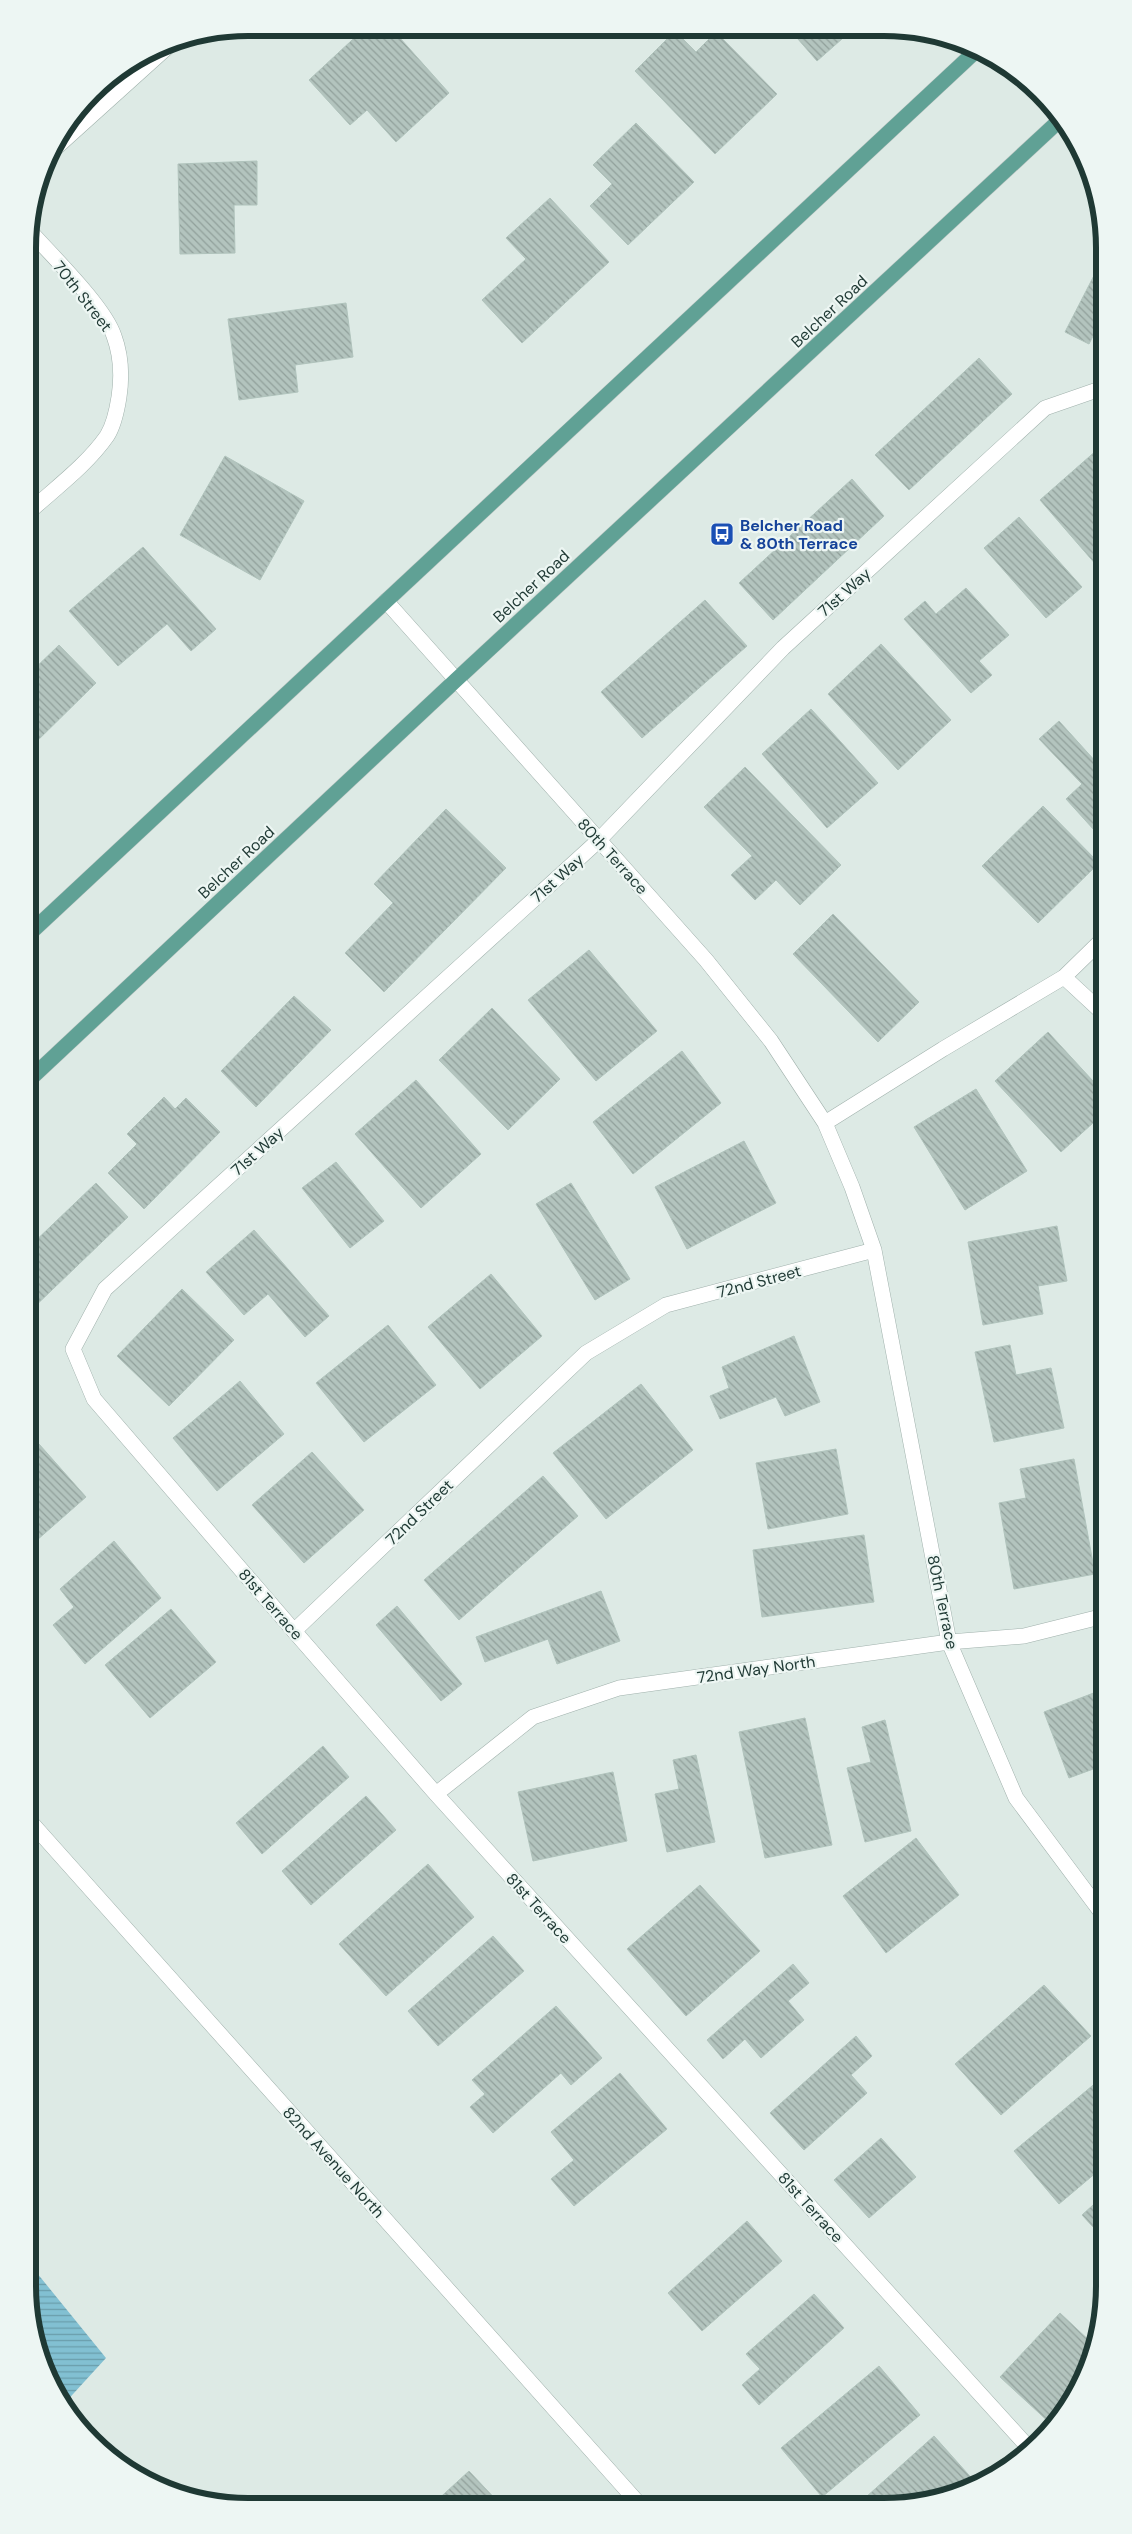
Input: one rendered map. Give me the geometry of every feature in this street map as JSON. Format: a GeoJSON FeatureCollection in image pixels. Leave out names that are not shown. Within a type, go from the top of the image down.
{"type":"FeatureCollection","features":[{"type":"Feature","properties":{"kind":"main road"},"geometry":{"type":"LineString","coordinates":[[36,928],[972,55]]}},
{"type":"Feature","properties":{"kind":"main road","name":"Belcher Road"},"geometry":{"type":"LineString","coordinates":[[36,1074],[456,680],[1056,124]]}},
{"type":"Feature","properties":{"kind":"street"},"geometry":{"type":"LineString","coordinates":[[68,137],[157,57]]}},
{"type":"Feature","properties":{"kind":"street","name":"70th Street"},"geometry":{"type":"LineString","coordinates":[[36,506],[96,450],[108,434],[117,411],[120,386],[120,362],[114,336],[106,319],[37,239]]}},
{"type":"Feature","properties":{"kind":"street","name":"71st Way"},"geometry":{"type":"LineString","coordinates":[[74,1349],[106,1288],[598,841],[783,648],[1045,408],[1096,391]]}},
{"type":"Feature","properties":{"kind":"street","name":"80th Terrace"},"geometry":{"type":"LineString","coordinates":[[386,601],[744,1006],[800,1082],[825,1123]]}},
{"type":"Feature","properties":{"kind":"street"},"geometry":{"type":"LineString","coordinates":[[874,1250],[852,1187],[825,1123],[943,1049],[1064,977],[1096,946]]}},
{"type":"Feature","properties":{"kind":"street"},"geometry":{"type":"LineString","coordinates":[[1064,977],[1096,1007]]}},
{"type":"Feature","properties":{"kind":"street","name":"80th Terrace"},"geometry":{"type":"LineString","coordinates":[[874,1250],[949,1642],[1016,1798],[1096,1905]]}},
{"type":"Feature","properties":{"kind":"street","name":"72nd Street"},"geometry":{"type":"LineString","coordinates":[[294,1631],[586,1353],[666,1305],[874,1250]]}},
{"type":"Feature","properties":{"kind":"street","name":"81st Terrace"},"geometry":{"type":"LineString","coordinates":[[74,1349],[94,1398],[294,1631],[436,1794],[1025,2444]]}},
{"type":"Feature","properties":{"kind":"street","name":"72nd Way North"},"geometry":{"type":"LineString","coordinates":[[436,1794],[533,1717],[619,1688],[949,1642],[1024,1636],[1096,1618]]}},
{"type":"Feature","properties":{"kind":"street","name":"82nd Avenue North"},"geometry":{"type":"LineString","coordinates":[[36,1828],[634,2498]]}},
{"type":"Feature","properties":{"kind":"water"},"geometry":{"type":"Polygon","coordinates":[[[36,2272],[106,2358],[69,2399],[52,2367],[43,2341],[38,2314],[36,2272]]]}},
{"type":"Feature","properties":{"kind":"building"},"geometry":{"type":"Polygon","coordinates":[[[356,36],[398,36],[449,93],[396,142],[367,110],[350,125],[309,80],[356,36]]]}},
{"type":"Feature","properties":{"kind":"building"},"geometry":{"type":"Polygon","coordinates":[[[670,36],[680,36],[696,52],[712,36],[720,36],[777,94],[715,154],[635,71],[670,36]]]}},
{"type":"Feature","properties":{"kind":"building"},"geometry":{"type":"Polygon","coordinates":[[[795,36],[845,36],[817,61],[795,36]]]}},
{"type":"Feature","properties":{"kind":"building"},"geometry":{"type":"Polygon","coordinates":[[[636,123],[694,182],[628,245],[590,206],[612,184],[593,165],[636,123]]]}},
{"type":"Feature","properties":{"kind":"building"},"geometry":{"type":"Polygon","coordinates":[[[257,161],[257,205],[234,205],[235,253],[180,254],[178,164],[257,161]]]}},
{"type":"Feature","properties":{"kind":"building"},"geometry":{"type":"Polygon","coordinates":[[[550,198],[609,262],[522,343],[482,300],[526,259],[506,238],[550,198]]]}},
{"type":"Feature","properties":{"kind":"building"},"geometry":{"type":"Polygon","coordinates":[[[1096,272],[1096,330],[1089,344],[1065,332],[1096,272]]]}},
{"type":"Feature","properties":{"kind":"building"},"geometry":{"type":"Polygon","coordinates":[[[346,303],[353,357],[295,365],[298,392],[239,400],[228,319],[346,303]]]}},
{"type":"Feature","properties":{"kind":"building"},"geometry":{"type":"Polygon","coordinates":[[[979,358],[1012,394],[909,490],[875,455],[979,358]]]}},
{"type":"Feature","properties":{"kind":"building"},"geometry":{"type":"Polygon","coordinates":[[[1096,451],[1096,565],[1040,500],[1096,451]]]}},
{"type":"Feature","properties":{"kind":"building"},"geometry":{"type":"Polygon","coordinates":[[[225,456],[304,501],[260,580],[180,535],[225,456]]]}},
{"type":"Feature","properties":{"kind":"building"},"geometry":{"type":"Polygon","coordinates":[[[852,479],[884,516],[773,620],[739,583],[852,479]]]}},
{"type":"Feature","properties":{"kind":"building"},"geometry":{"type":"Polygon","coordinates":[[[1019,517],[1082,587],[1046,618],[984,548],[1019,517]]]}},
{"type":"Feature","properties":{"kind":"building"},"geometry":{"type":"Polygon","coordinates":[[[143,547],[216,629],[191,651],[167,624],[118,666],[69,611],[143,547]]]}},
{"type":"Feature","properties":{"kind":"building"},"geometry":{"type":"Polygon","coordinates":[[[966,588],[1009,635],[979,661],[992,675],[971,693],[904,619],[925,601],[936,614],[966,588]]]}},
{"type":"Feature","properties":{"kind":"building"},"geometry":{"type":"Polygon","coordinates":[[[705,600],[747,646],[642,738],[601,692],[705,600]]]}},
{"type":"Feature","properties":{"kind":"building"},"geometry":{"type":"Polygon","coordinates":[[[881,644],[951,720],[898,770],[828,694],[881,644]]]}},
{"type":"Feature","properties":{"kind":"building"},"geometry":{"type":"Polygon","coordinates":[[[59,645],[96,683],[36,742],[36,667],[59,645]]]}},
{"type":"Feature","properties":{"kind":"building"},"geometry":{"type":"Polygon","coordinates":[[[811,709],[878,783],[827,828],[762,754],[811,709]]]}},
{"type":"Feature","properties":{"kind":"building"},"geometry":{"type":"Polygon","coordinates":[[[1059,721],[1096,762],[1096,832],[1066,799],[1082,784],[1039,739],[1059,721]]]}},
{"type":"Feature","properties":{"kind":"building"},"geometry":{"type":"Polygon","coordinates":[[[745,767],[841,865],[800,905],[776,880],[755,900],[731,875],[752,856],[704,807],[745,767]]]}},
{"type":"Feature","properties":{"kind":"building"},"geometry":{"type":"Polygon","coordinates":[[[1043,806],[1096,860],[1096,866],[1038,923],[982,866],[1043,806]]]}},
{"type":"Feature","properties":{"kind":"building"},"geometry":{"type":"Polygon","coordinates":[[[446,809],[506,868],[384,992],[345,953],[393,903],[374,884],[446,809]]]}},
{"type":"Feature","properties":{"kind":"building"},"geometry":{"type":"Polygon","coordinates":[[[833,914],[919,1002],[878,1042],[793,954],[833,914]]]}},
{"type":"Feature","properties":{"kind":"building"},"geometry":{"type":"Polygon","coordinates":[[[589,950],[657,1031],[596,1081],[528,1000],[589,950]]]}},
{"type":"Feature","properties":{"kind":"building"},"geometry":{"type":"Polygon","coordinates":[[[294,996],[331,1030],[256,1107],[221,1071],[294,996]]]}},
{"type":"Feature","properties":{"kind":"building"},"geometry":{"type":"Polygon","coordinates":[[[492,1008],[560,1079],[508,1130],[439,1060],[492,1008]]]}},
{"type":"Feature","properties":{"kind":"building"},"geometry":{"type":"Polygon","coordinates":[[[1048,1032],[1096,1084],[1096,1120],[1061,1152],[995,1081],[1048,1032]]]}},
{"type":"Feature","properties":{"kind":"building"},"geometry":{"type":"Polygon","coordinates":[[[682,1051],[721,1103],[633,1174],[593,1122],[682,1051]]]}},
{"type":"Feature","properties":{"kind":"building"},"geometry":{"type":"Polygon","coordinates":[[[416,1080],[481,1154],[421,1208],[355,1134],[416,1080]]]}},
{"type":"Feature","properties":{"kind":"building"},"geometry":{"type":"Polygon","coordinates":[[[976,1089],[1027,1171],[965,1210],[914,1127],[976,1089]]]}},
{"type":"Feature","properties":{"kind":"building"},"geometry":{"type":"Polygon","coordinates":[[[164,1097],[175,1109],[186,1098],[220,1132],[144,1209],[108,1173],[137,1144],[127,1134],[164,1097]]]}},
{"type":"Feature","properties":{"kind":"building"},"geometry":{"type":"Polygon","coordinates":[[[744,1141],[776,1203],[687,1249],[655,1187],[744,1141]]]}},
{"type":"Feature","properties":{"kind":"building"},"geometry":{"type":"Polygon","coordinates":[[[336,1162],[384,1221],[350,1248],[302,1188],[336,1162]]]}},
{"type":"Feature","properties":{"kind":"building"},"geometry":{"type":"Polygon","coordinates":[[[96,1183],[128,1217],[36,1305],[36,1240],[96,1183]]]}},
{"type":"Feature","properties":{"kind":"building"},"geometry":{"type":"Polygon","coordinates":[[[571,1183],[630,1279],[595,1300],[536,1204],[571,1183]]]}},
{"type":"Feature","properties":{"kind":"building"},"geometry":{"type":"Polygon","coordinates":[[[1057,1226],[1067,1281],[1038,1286],[1043,1314],[983,1325],[968,1242],[1057,1226]]]}},
{"type":"Feature","properties":{"kind":"building"},"geometry":{"type":"Polygon","coordinates":[[[254,1230],[329,1316],[305,1337],[268,1294],[244,1315],[206,1272],[254,1230]]]}},
{"type":"Feature","properties":{"kind":"building"},"geometry":{"type":"Polygon","coordinates":[[[491,1274],[542,1336],[480,1389],[428,1327],[491,1274]]]}},
{"type":"Feature","properties":{"kind":"building"},"geometry":{"type":"Polygon","coordinates":[[[182,1289],[234,1340],[169,1406],[117,1356],[182,1289]]]}},
{"type":"Feature","properties":{"kind":"building"},"geometry":{"type":"Polygon","coordinates":[[[388,1325],[436,1385],[364,1442],[316,1383],[388,1325]]]}},
{"type":"Feature","properties":{"kind":"building"},"geometry":{"type":"Polygon","coordinates":[[[794,1336],[820,1402],[785,1416],[776,1397],[720,1419],[710,1396],[729,1388],[722,1367],[794,1336]]]}},
{"type":"Feature","properties":{"kind":"building"},"geometry":{"type":"Polygon","coordinates":[[[1010,1345],[1016,1375],[1051,1368],[1064,1428],[994,1442],[975,1352],[1010,1345]]]}},
{"type":"Feature","properties":{"kind":"building"},"geometry":{"type":"Polygon","coordinates":[[[240,1381],[284,1434],[217,1491],[173,1438],[240,1381]]]}},
{"type":"Feature","properties":{"kind":"building"},"geometry":{"type":"Polygon","coordinates":[[[641,1384],[693,1450],[606,1519],[553,1453],[641,1384]]]}},
{"type":"Feature","properties":{"kind":"building"},"geometry":{"type":"Polygon","coordinates":[[[39,1444],[86,1497],[36,1541],[36,1447],[39,1444]]]}},
{"type":"Feature","properties":{"kind":"building"},"geometry":{"type":"Polygon","coordinates":[[[836,1449],[848,1514],[768,1529],[756,1463],[836,1449]]]}},
{"type":"Feature","properties":{"kind":"building"},"geometry":{"type":"Polygon","coordinates":[[[312,1452],[364,1510],[304,1563],[252,1505],[312,1452]]]}},
{"type":"Feature","properties":{"kind":"building"},"geometry":{"type":"Polygon","coordinates":[[[1074,1459],[1095,1574],[1014,1589],[999,1503],[1026,1498],[1020,1469],[1074,1459]]]}},
{"type":"Feature","properties":{"kind":"building"},"geometry":{"type":"Polygon","coordinates":[[[543,1476],[578,1516],[459,1620],[424,1580],[543,1476]]]}},
{"type":"Feature","properties":{"kind":"building"},"geometry":{"type":"Polygon","coordinates":[[[864,1535],[874,1602],[762,1617],[753,1550],[864,1535]]]}},
{"type":"Feature","properties":{"kind":"building"},"geometry":{"type":"Polygon","coordinates":[[[114,1541],[161,1598],[85,1664],[53,1625],[74,1607],[60,1589],[114,1541]]]}},
{"type":"Feature","properties":{"kind":"building"},"geometry":{"type":"Polygon","coordinates":[[[601,1591],[620,1641],[557,1664],[548,1639],[485,1662],[476,1637],[601,1591]]]}},
{"type":"Feature","properties":{"kind":"building"},"geometry":{"type":"Polygon","coordinates":[[[397,1606],[462,1684],[441,1701],[376,1625],[397,1606]]]}},
{"type":"Feature","properties":{"kind":"building"},"geometry":{"type":"Polygon","coordinates":[[[171,1609],[216,1662],[150,1718],[105,1665],[171,1609]]]}},
{"type":"Feature","properties":{"kind":"building"},"geometry":{"type":"Polygon","coordinates":[[[1096,1692],[1096,1768],[1069,1778],[1044,1712],[1096,1692]]]}},
{"type":"Feature","properties":{"kind":"building"},"geometry":{"type":"Polygon","coordinates":[[[805,1718],[832,1845],[765,1858],[739,1732],[805,1718]]]}},
{"type":"Feature","properties":{"kind":"building"},"geometry":{"type":"Polygon","coordinates":[[[885,1720],[911,1831],[865,1842],[847,1768],[871,1762],[862,1727],[885,1720]]]}},
{"type":"Feature","properties":{"kind":"building"},"geometry":{"type":"Polygon","coordinates":[[[323,1746],[349,1777],[262,1854],[236,1823],[323,1746]]]}},
{"type":"Feature","properties":{"kind":"building"},"geometry":{"type":"Polygon","coordinates":[[[696,1755],[715,1842],[667,1852],[655,1794],[679,1789],[673,1760],[696,1755]]]}},
{"type":"Feature","properties":{"kind":"building"},"geometry":{"type":"Polygon","coordinates":[[[613,1772],[627,1841],[533,1861],[518,1792],[613,1772]]]}},
{"type":"Feature","properties":{"kind":"building"},"geometry":{"type":"Polygon","coordinates":[[[366,1796],[396,1830],[311,1905],[282,1871],[366,1796]]]}},
{"type":"Feature","properties":{"kind":"building"},"geometry":{"type":"Polygon","coordinates":[[[916,1838],[959,1895],[886,1953],[843,1896],[916,1838]]]}},
{"type":"Feature","properties":{"kind":"building"},"geometry":{"type":"Polygon","coordinates":[[[428,1864],[474,1917],[386,1996],[339,1944],[428,1864]]]}},
{"type":"Feature","properties":{"kind":"building"},"geometry":{"type":"Polygon","coordinates":[[[700,1885],[760,1951],[686,2016],[627,1949],[700,1885]]]}},
{"type":"Feature","properties":{"kind":"building"},"geometry":{"type":"Polygon","coordinates":[[[493,1936],[524,1971],[438,2046],[408,2011],[493,1936]]]}},
{"type":"Feature","properties":{"kind":"building"},"geometry":{"type":"Polygon","coordinates":[[[793,1964],[809,1983],[788,2001],[804,2020],[761,2058],[745,2039],[723,2059],[707,2040],[793,1964]]]}},
{"type":"Feature","properties":{"kind":"building"},"geometry":{"type":"Polygon","coordinates":[[[1044,1985],[1091,2036],[1001,2115],[955,2064],[1044,1985]]]}},
{"type":"Feature","properties":{"kind":"building"},"geometry":{"type":"Polygon","coordinates":[[[556,2006],[602,2058],[571,2085],[561,2073],[493,2133],[470,2107],[485,2094],[472,2080],[556,2006]]]}},
{"type":"Feature","properties":{"kind":"building"},"geometry":{"type":"Polygon","coordinates":[[[856,2036],[872,2056],[851,2075],[867,2093],[804,2150],[770,2113],[856,2036]]]}},
{"type":"Feature","properties":{"kind":"building"},"geometry":{"type":"Polygon","coordinates":[[[620,2073],[667,2129],[574,2206],[551,2179],[574,2160],[551,2132],[620,2073]]]}},
{"type":"Feature","properties":{"kind":"building"},"geometry":{"type":"Polygon","coordinates":[[[1096,2083],[1096,2173],[1059,2204],[1014,2151],[1096,2083]]]}},
{"type":"Feature","properties":{"kind":"building"},"geometry":{"type":"Polygon","coordinates":[[[881,2138],[916,2177],[869,2218],[834,2180],[881,2138]]]}},
{"type":"Feature","properties":{"kind":"building"},"geometry":{"type":"Polygon","coordinates":[[[1096,2202],[1096,2230],[1082,2215],[1096,2202]]]}},
{"type":"Feature","properties":{"kind":"building"},"geometry":{"type":"Polygon","coordinates":[[[747,2221],[782,2261],[702,2331],[668,2293],[747,2221]]]}},
{"type":"Feature","properties":{"kind":"building"},"geometry":{"type":"Polygon","coordinates":[[[814,2294],[844,2328],[759,2405],[742,2385],[760,2369],[746,2354],[814,2294]]]}},
{"type":"Feature","properties":{"kind":"building"},"geometry":{"type":"Polygon","coordinates":[[[1060,2313],[1089,2340],[1074,2380],[1047,2421],[1000,2377],[1060,2313]]]}},
{"type":"Feature","properties":{"kind":"building"},"geometry":{"type":"Polygon","coordinates":[[[879,2366],[920,2415],[822,2497],[781,2448],[879,2366]]]}},
{"type":"Feature","properties":{"kind":"building"},"geometry":{"type":"Polygon","coordinates":[[[934,2436],[972,2479],[952,2487],[925,2494],[865,2498],[934,2436]]]}},
{"type":"Feature","properties":{"kind":"building"},"geometry":{"type":"Polygon","coordinates":[[[469,2471],[494,2498],[440,2498],[469,2471]]]}},
{"type":"Feature","properties":{"kind":"place","name":"Belcher Road & 80th Terrace"},"geometry":{"type":"Point","coordinates":[722,534]}}]}
